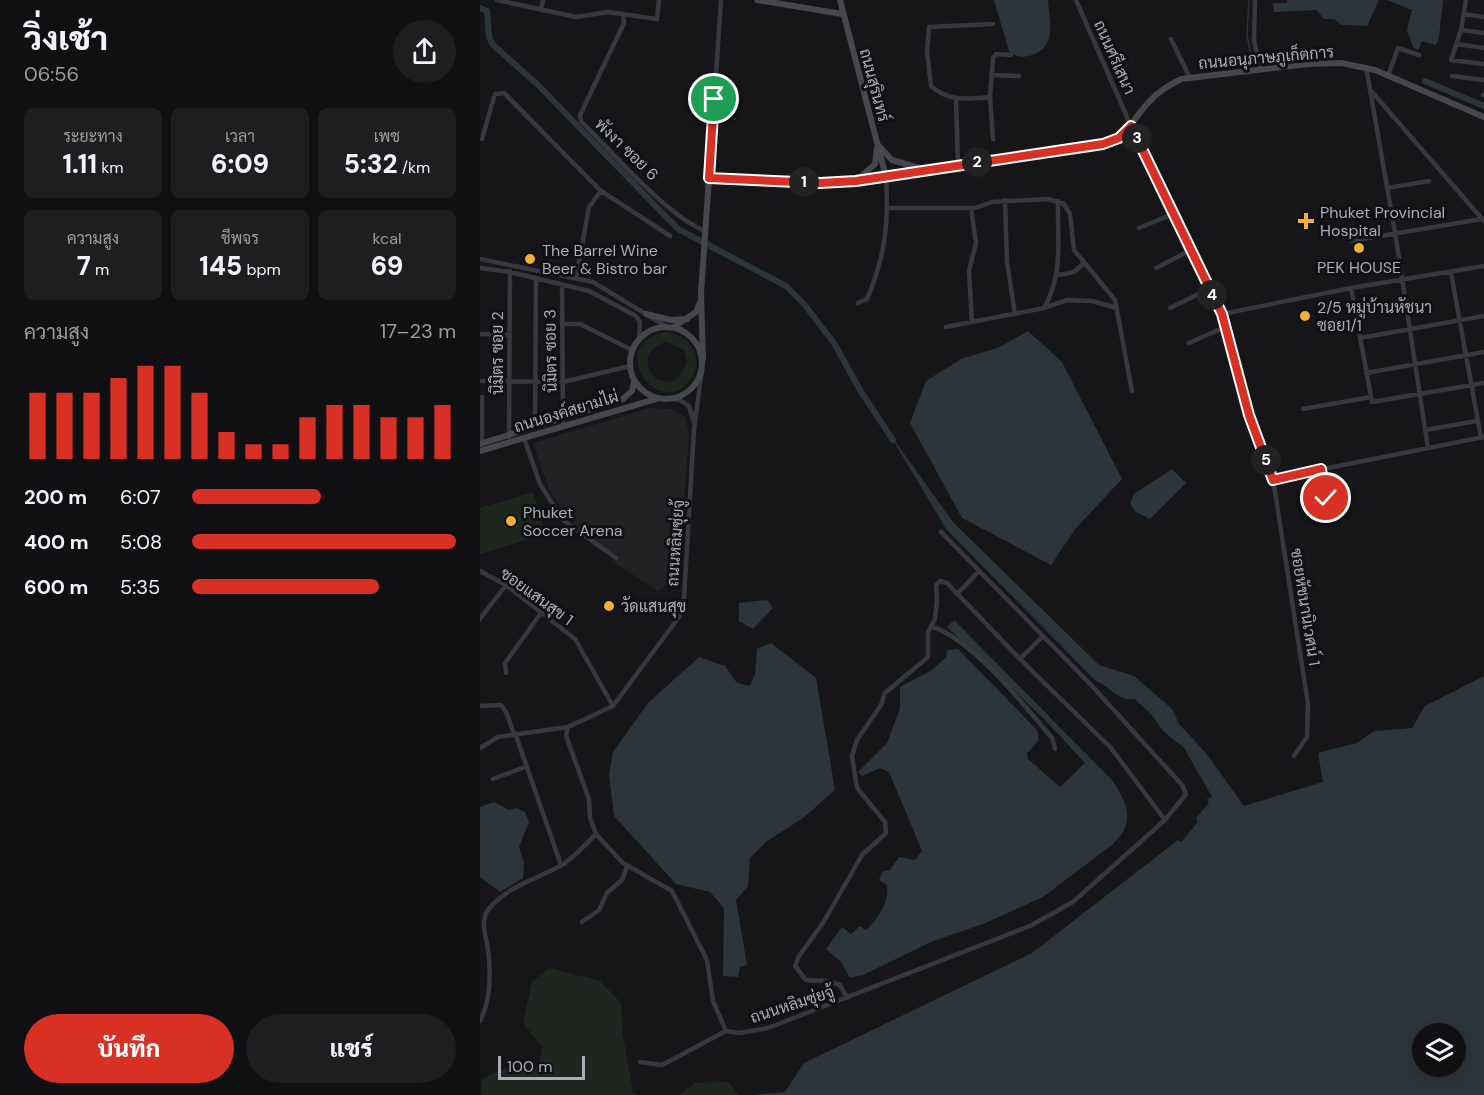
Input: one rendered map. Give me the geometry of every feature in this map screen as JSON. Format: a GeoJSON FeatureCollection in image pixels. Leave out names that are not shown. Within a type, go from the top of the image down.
{"type":"FeatureCollection","features":[{"type":"Feature","properties":{"kind":"street"},"geometry":{"type":"LineString","coordinates":[[496,0],[576,17],[608,12],[657,19],[659,0]]}},
{"type":"Feature","properties":{"kind":"street"},"geometry":{"type":"LineString","coordinates":[[541,10],[543,0]]}},
{"type":"Feature","properties":{"kind":"street"},"geometry":{"type":"LineString","coordinates":[[701,293],[696,312],[689,319],[671,327],[648,332],[632,350],[630,366],[634,380],[648,394],[672,399],[692,389],[702,370],[701,293],[721,0]]}},
{"type":"Feature","properties":{"kind":"street"},"geometry":{"type":"LineString","coordinates":[[757,0],[842,14]]}},
{"type":"Feature","properties":{"kind":"street","name":"ถนนสุรินทร์"},"geometry":{"type":"LineString","coordinates":[[840,0],[886,177]]}},
{"type":"Feature","properties":{"kind":"street","name":"ถนนศรีเสนา"},"geometry":{"type":"LineString","coordinates":[[1076,0],[1131,126]]}},
{"type":"Feature","properties":{"kind":"street"},"geometry":{"type":"LineString","coordinates":[[1256,0],[1254,40],[1260,69]]}},
{"type":"Feature","properties":{"kind":"street"},"geometry":{"type":"LineString","coordinates":[[1466,0],[1461,30],[1451,60],[1484,64]]}},
{"type":"Feature","properties":{"kind":"street","name":"พังงา ซอย 6"},"geometry":{"type":"LineString","coordinates":[[623,14],[624,24],[580,115],[581,121],[668,206],[705,233]]}},
{"type":"Feature","properties":{"kind":"street"},"geometry":{"type":"LineString","coordinates":[[1464,14],[1484,17]]}},
{"type":"Feature","properties":{"kind":"street"},"geometry":{"type":"LineString","coordinates":[[990,97],[956,99],[939,93],[931,87],[927,51],[929,27],[993,24]]}},
{"type":"Feature","properties":{"kind":"street"},"geometry":{"type":"LineString","coordinates":[[1461,30],[1484,33]]}},
{"type":"Feature","properties":{"kind":"street"},"geometry":{"type":"LineString","coordinates":[[1171,39],[1190,78]]}},
{"type":"Feature","properties":{"kind":"street"},"geometry":{"type":"LineString","coordinates":[[1456,44],[1484,48]]}},
{"type":"Feature","properties":{"kind":"street"},"geometry":{"type":"LineString","coordinates":[[1388,76],[1398,48],[1419,55]]}},
{"type":"Feature","properties":{"kind":"street"},"geometry":{"type":"LineString","coordinates":[[993,139],[990,97],[993,58],[996,54],[1011,55]]}},
{"type":"Feature","properties":{"kind":"street","name":"ถนนอนุภาษภูเก็ตการ"},"geometry":{"type":"LineString","coordinates":[[1131,126],[1147,104],[1164,88],[1190,78],[1317,63],[1341,63],[1366,67],[1483,115]]}},
{"type":"Feature","properties":{"kind":"street"},"geometry":{"type":"LineString","coordinates":[[1366,67],[1395,232],[1428,448]]}},
{"type":"Feature","properties":{"kind":"street"},"geometry":{"type":"LineString","coordinates":[[991,75],[1019,76]]}},
{"type":"Feature","properties":{"kind":"street"},"geometry":{"type":"LineString","coordinates":[[1452,76],[1484,80]]}},
{"type":"Feature","properties":{"kind":"street"},"geometry":{"type":"LineString","coordinates":[[1370,90],[1483,220]]}},
{"type":"Feature","properties":{"kind":"street"},"geometry":{"type":"LineString","coordinates":[[482,138],[495,94],[498,91],[504,93],[601,191],[670,236]]}},
{"type":"Feature","properties":{"kind":"street"},"geometry":{"type":"LineString","coordinates":[[956,99],[958,165]]}},
{"type":"Feature","properties":{"kind":"street"},"geometry":{"type":"LineString","coordinates":[[709,178],[820,183],[856,181],[1103,144],[1119,138],[1131,126]]}},
{"type":"Feature","properties":{"kind":"street","name":"ซอยหัชนานิเวศน์ 1"},"geometry":{"type":"LineString","coordinates":[[1131,126],[1222,314],[1249,415],[1273,480],[1308,704],[1308,737],[1294,756]]}},
{"type":"Feature","properties":{"kind":"street"},"geometry":{"type":"LineString","coordinates":[[856,181],[874,164],[877,144]]}},
{"type":"Feature","properties":{"kind":"street"},"geometry":{"type":"LineString","coordinates":[[877,144],[892,160],[927,169]]}},
{"type":"Feature","properties":{"kind":"street"},"geometry":{"type":"LineString","coordinates":[[858,303],[867,299],[884,252],[888,208],[886,177]]}},
{"type":"Feature","properties":{"kind":"street"},"geometry":{"type":"LineString","coordinates":[[1387,188],[1429,182]]}},
{"type":"Feature","properties":{"kind":"street"},"geometry":{"type":"LineString","coordinates":[[576,278],[588,207],[601,191]]}},
{"type":"Feature","properties":{"kind":"street"},"geometry":{"type":"LineString","coordinates":[[888,208],[971,208],[1005,200],[1048,199],[1058,201],[1068,208],[1074,250],[1083,264],[1105,285],[1117,308],[1132,390]]}},
{"type":"Feature","properties":{"kind":"street"},"geometry":{"type":"LineString","coordinates":[[1005,200],[1007,262],[1015,314]]}},
{"type":"Feature","properties":{"kind":"street"},"geometry":{"type":"LineString","coordinates":[[1044,308],[1055,290],[1059,275],[1058,201]]}},
{"type":"Feature","properties":{"kind":"street"},"geometry":{"type":"LineString","coordinates":[[971,208],[976,243],[969,271],[972,322]]}},
{"type":"Feature","properties":{"kind":"street"},"geometry":{"type":"LineString","coordinates":[[1140,228],[1173,214]]}},
{"type":"Feature","properties":{"kind":"street"},"geometry":{"type":"LineString","coordinates":[[1351,241],[1395,232],[1483,220]]}},
{"type":"Feature","properties":{"kind":"street"},"geometry":{"type":"LineString","coordinates":[[1156,268],[1191,250]]}},
{"type":"Feature","properties":{"kind":"street"},"geometry":{"type":"LineString","coordinates":[[480,259],[510,263],[593,282],[646,314],[692,337],[700,349],[702,359]]}},
{"type":"Feature","properties":{"kind":"street","name":"นิมิตร ซอย 2"},"geometry":{"type":"LineString","coordinates":[[509,438],[510,263]]}},
{"type":"Feature","properties":{"kind":"street"},"geometry":{"type":"LineString","coordinates":[[1059,275],[1074,272],[1083,264]]}},
{"type":"Feature","properties":{"kind":"street"},"geometry":{"type":"LineString","coordinates":[[1222,314],[1351,288],[1484,266]]}},
{"type":"Feature","properties":{"kind":"street"},"geometry":{"type":"LineString","coordinates":[[480,268],[510,272],[589,291],[636,316],[640,322],[639,340]]}},
{"type":"Feature","properties":{"kind":"street"},"geometry":{"type":"LineString","coordinates":[[1273,480],[1482,438],[1464,355],[1451,273]]}},
{"type":"Feature","properties":{"kind":"street"},"geometry":{"type":"LineString","coordinates":[[535,426],[536,278]]}},
{"type":"Feature","properties":{"kind":"street","name":"นิมิตร ซอย 3"},"geometry":{"type":"LineString","coordinates":[[562,285],[563,421]]}},
{"type":"Feature","properties":{"kind":"street"},"geometry":{"type":"LineString","coordinates":[[1351,288],[1371,400]]}},
{"type":"Feature","properties":{"kind":"street"},"geometry":{"type":"LineString","coordinates":[[1170,308],[1209,289]]}},
{"type":"Feature","properties":{"kind":"street"},"geometry":{"type":"LineString","coordinates":[[946,327],[1044,308],[1066,300],[1081,300],[1117,308]]}},
{"type":"Feature","properties":{"kind":"street"},"geometry":{"type":"LineString","coordinates":[[646,314],[670,320],[689,319]]}},
{"type":"Feature","properties":{"kind":"street"},"geometry":{"type":"LineString","coordinates":[[1360,338],[1484,316]]}},
{"type":"Feature","properties":{"kind":"street"},"geometry":{"type":"LineString","coordinates":[[562,324],[580,324],[632,350]]}},
{"type":"Feature","properties":{"kind":"street"},"geometry":{"type":"LineString","coordinates":[[1189,343],[1225,327]]}},
{"type":"Feature","properties":{"kind":"street"},"geometry":{"type":"LineString","coordinates":[[480,334],[508,335]]}},
{"type":"Feature","properties":{"kind":"street"},"geometry":{"type":"LineString","coordinates":[[1366,373],[1484,352]]}},
{"type":"Feature","properties":{"kind":"street"},"geometry":{"type":"LineString","coordinates":[[480,381],[563,382],[630,366]]}},
{"type":"Feature","properties":{"kind":"street","name":"ถนนหลิมซุ่ยจู้"},"geometry":{"type":"LineString","coordinates":[[480,748],[498,737],[568,727],[613,706],[679,617],[684,598],[694,429],[702,370]]}},
{"type":"Feature","properties":{"kind":"street","name":"ถนนองค์สยามไผ่"},"geometry":{"type":"LineString","coordinates":[[481,443],[524,438],[623,399],[632,391],[634,380]]}},
{"type":"Feature","properties":{"kind":"street"},"geometry":{"type":"LineString","coordinates":[[1303,410],[1484,383]]}},
{"type":"Feature","properties":{"kind":"street"},"geometry":{"type":"LineString","coordinates":[[481,443],[482,397]]}},
{"type":"Feature","properties":{"kind":"street","name":"ถนนองค์สยามไผ่"},"geometry":{"type":"LineString","coordinates":[[480,451],[535,426],[660,398]]}},
{"type":"Feature","properties":{"kind":"street","name":"ถนนหลิมซุ่ยจู้"},"geometry":{"type":"LineString","coordinates":[[672,399],[680,400],[690,406],[694,429]]}},
{"type":"Feature","properties":{"kind":"street"},"geometry":{"type":"LineString","coordinates":[[1425,430],[1478,421]]}},
{"type":"Feature","properties":{"kind":"street"},"geometry":{"type":"LineString","coordinates":[[524,438],[540,484],[563,520],[616,558]]}},
{"type":"Feature","properties":{"kind":"street"},"geometry":{"type":"LineString","coordinates":[[1321,469],[1326,498]]}},
{"type":"Feature","properties":{"kind":"street"},"geometry":{"type":"LineString","coordinates":[[941,532],[1043,636],[1020,659]]}},
{"type":"Feature","properties":{"kind":"street","name":"ซอยแสนสุข 1"},"geometry":{"type":"LineString","coordinates":[[480,571],[506,585],[575,639],[613,706]]}},
{"type":"Feature","properties":{"kind":"street"},"geometry":{"type":"LineString","coordinates":[[957,594],[979,571]]}},
{"type":"Feature","properties":{"kind":"street"},"geometry":{"type":"LineString","coordinates":[[847,998],[840,985],[828,981],[806,980],[795,966],[799,956],[845,888],[862,855],[885,836],[885,822],[857,788],[852,756],[857,741],[881,705],[885,693],[928,657],[928,632],[932,627],[937,601],[936,585],[940,581],[947,583],[1020,659],[1111,748],[1165,820]]}},
{"type":"Feature","properties":{"kind":"street"},"geometry":{"type":"LineString","coordinates":[[480,619],[506,585]]}},
{"type":"Feature","properties":{"kind":"street"},"geometry":{"type":"LineString","coordinates":[[506,673],[505,663],[542,613]]}},
{"type":"Feature","properties":{"kind":"street"},"geometry":{"type":"LineString","coordinates":[[932,627],[954,636],[997,676],[1045,730],[1055,749]]}},
{"type":"Feature","properties":{"kind":"street","name":"ถนนหลิมซุ่ยจู้"},"geometry":{"type":"LineString","coordinates":[[726,1031],[739,1033],[768,1029],[1030,926],[1073,902],[1165,820],[1186,794],[1182,785],[1143,741],[1043,636]]}},
{"type":"Feature","properties":{"kind":"street"},"geometry":{"type":"LineString","coordinates":[[480,706],[501,705],[507,714],[561,865]]}},
{"type":"Feature","properties":{"kind":"street"},"geometry":{"type":"LineString","coordinates":[[568,727],[567,736],[589,799],[590,818],[596,834],[627,866],[672,891],[707,960],[713,1001],[726,1031],[662,1065],[640,1062]]}},
{"type":"Feature","properties":{"kind":"street"},"geometry":{"type":"LineString","coordinates":[[494,779],[525,767]]}},
{"type":"Feature","properties":{"kind":"street"},"geometry":{"type":"LineString","coordinates":[[480,1021],[488,1000],[490,975],[481,925],[487,910],[497,901],[544,872],[561,865],[596,834]]}},
{"type":"Feature","properties":{"kind":"street"},"geometry":{"type":"LineString","coordinates":[[582,922],[599,910],[607,893],[622,880],[627,866]]}},
{"type":"Feature","properties":{"kind":"shaded area"},"geometry":{"type":"Polygon","coordinates":[[[994,0],[1048,0],[1050,32],[1046,46],[1026,56],[1017,56],[1009,51],[994,0]]]}},
{"type":"Feature","properties":{"kind":"shaded area"},"geometry":{"type":"Polygon","coordinates":[[[1287,0],[1379,0],[1367,26],[1342,25],[1334,19],[1324,19],[1317,10],[1274,12],[1273,3],[1287,3],[1287,0]]]}},
{"type":"Feature","properties":{"kind":"shaded area"},"geometry":{"type":"Polygon","coordinates":[[[1387,0],[1443,0],[1436,45],[1422,41],[1418,50],[1413,47],[1407,30],[1412,10],[1387,0]]]}},
{"type":"Feature","properties":{"kind":"shaded area"},"geometry":{"type":"Polygon","coordinates":[[[1028,331],[1062,362],[1122,479],[1076,528],[1051,565],[962,518],[910,423],[926,381],[961,359],[1000,347],[1028,331]]]}},
{"type":"Feature","properties":{"kind":"shaded area"},"geometry":{"type":"Polygon","coordinates":[[[666,332],[682,338],[693,348],[697,363],[695,371],[691,379],[678,390],[665,392],[653,387],[643,376],[638,364],[639,350],[647,339],[666,332]],[[667,342],[657,346],[650,352],[648,360],[648,368],[652,375],[659,380],[678,379],[687,363],[684,350],[667,342]]]}},
{"type":"Feature","properties":{"kind":"shaded area"},"geometry":{"type":"Polygon","coordinates":[[[650,408],[671,409],[685,417],[689,436],[678,576],[658,591],[618,565],[595,541],[575,525],[550,492],[533,443],[650,408]]]}},
{"type":"Feature","properties":{"kind":"shaded area"},"geometry":{"type":"Polygon","coordinates":[[[889,433],[953,522],[1099,665],[1134,676],[1172,709],[1179,724],[1206,753],[1244,806],[1323,782],[1318,753],[1357,743],[1374,731],[1412,728],[1425,706],[1484,676],[1484,1095],[752,1095],[785,1092],[804,1063],[1032,953],[1178,840],[1181,842],[1198,822],[1196,818],[1209,803],[1207,799],[1212,797],[1184,748],[1163,731],[1152,715],[1135,699],[1119,696],[1096,681],[946,529],[889,433]]]}},
{"type":"Feature","properties":{"kind":"shaded area"},"geometry":{"type":"Polygon","coordinates":[[[1172,469],[1186,483],[1150,519],[1136,512],[1130,504],[1134,494],[1172,469]]]}},
{"type":"Feature","properties":{"kind":"shaded area","name":"Phuket Soccer Arena"},"geometry":{"type":"Polygon","coordinates":[[[533,492],[546,534],[480,554],[480,508],[533,492]]]}},
{"type":"Feature","properties":{"kind":"shaded area"},"geometry":{"type":"Polygon","coordinates":[[[767,600],[773,608],[753,629],[739,621],[739,603],[767,600]]]}},
{"type":"Feature","properties":{"kind":"shaded area"},"geometry":{"type":"Polygon","coordinates":[[[954,620],[1111,779],[1125,804],[1127,820],[1125,828],[1113,844],[1043,897],[983,924],[933,941],[863,975],[850,978],[841,962],[826,949],[842,927],[851,934],[860,926],[866,930],[885,904],[887,885],[879,880],[883,871],[890,870],[899,857],[915,860],[922,851],[889,772],[880,768],[862,776],[858,772],[887,743],[900,709],[900,687],[932,670],[946,657],[947,650],[958,649],[1037,730],[1039,740],[1027,753],[1028,759],[1060,787],[1085,763],[1044,719],[947,627],[954,620]]]}},
{"type":"Feature","properties":{"kind":"shaded area"},"geometry":{"type":"Polygon","coordinates":[[[771,643],[816,678],[835,790],[803,818],[766,842],[750,858],[748,886],[736,900],[747,965],[740,967],[738,977],[723,976],[724,908],[710,892],[676,884],[614,816],[609,775],[613,752],[648,703],[699,657],[725,666],[737,683],[750,686],[755,675],[757,649],[771,643]]]}},
{"type":"Feature","properties":{"kind":"shaded area"},"geometry":{"type":"Polygon","coordinates":[[[494,802],[509,810],[517,808],[525,812],[529,822],[519,847],[524,863],[523,878],[500,892],[480,877],[480,807],[494,802]]]}},
{"type":"Feature","properties":{"kind":"shaded area"},"geometry":{"type":"Polygon","coordinates":[[[549,968],[600,981],[621,1003],[622,1029],[633,1093],[639,1095],[481,1095],[482,1079],[501,1070],[539,1066],[542,1047],[523,1023],[532,982],[549,968]]]}},
{"type":"Feature","properties":{"kind":"shaded area"},"geometry":{"type":"Polygon","coordinates":[[[728,1082],[739,1095],[679,1095],[695,1083],[728,1082]]]}},
{"type":"Feature","properties":{"kind":"waterway"},"geometry":{"type":"LineString","coordinates":[[1249,0],[1247,35],[1253,65]]}},
{"type":"Feature","properties":{"kind":"waterway"},"geometry":{"type":"LineString","coordinates":[[480,8],[487,11],[492,44],[538,85],[678,229],[786,286],[804,304],[834,343],[860,390],[893,440]]}},
{"type":"Feature","properties":{"kind":"waterway"},"geometry":{"type":"LineString","coordinates":[[1425,81],[1484,106]]}},
{"type":"Feature","properties":{"kind":"place","name":"Phuket Provincial Hospital"},"geometry":{"type":"Point","coordinates":[1306,221]}},
{"type":"Feature","properties":{"kind":"place","name":"PEK HOUSE"},"geometry":{"type":"Point","coordinates":[1359,248]}},
{"type":"Feature","properties":{"kind":"place","name":"The Barrel Wine Beer & Bistro bar"},"geometry":{"type":"Point","coordinates":[530,259]}},
{"type":"Feature","properties":{"kind":"place","name":"2/5 หมู่บ้านหัชนา ซอย1/1"},"geometry":{"type":"Point","coordinates":[1305,316]}},
{"type":"Feature","properties":{"kind":"place","name":"Phuket Soccer Arena"},"geometry":{"type":"Point","coordinates":[511,521]}},
{"type":"Feature","properties":{"kind":"place","name":"วัดแสนสุข"},"geometry":{"type":"Point","coordinates":[609,606]}},
{"type":"Feature","properties":{"kind":"route"},"geometry":{"type":"LineString","coordinates":[[714,99],[709,178],[820,183],[856,181],[1103,144],[1119,138],[1131,126],[1222,314],[1249,415],[1273,480],[1321,469],[1326,498]]}}]}
